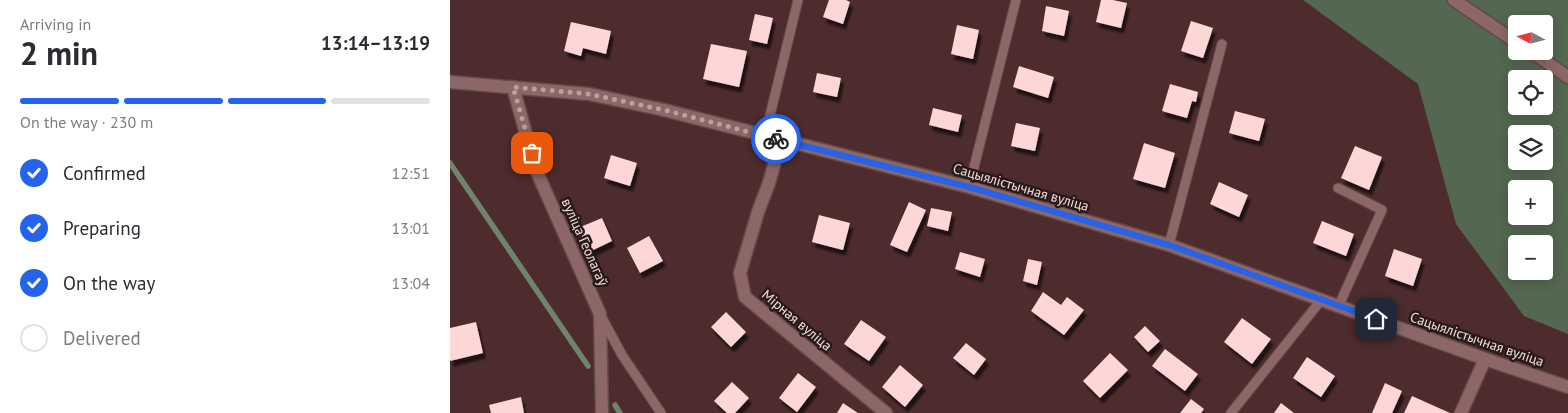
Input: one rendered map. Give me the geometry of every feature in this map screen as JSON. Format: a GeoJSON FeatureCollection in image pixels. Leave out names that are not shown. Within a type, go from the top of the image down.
{"type":"FeatureCollection","features":[{"type":"Feature","properties":{"kind":"main road"},"geometry":{"type":"LineString","coordinates":[[1454,0],[1508,37]]}},
{"type":"Feature","properties":{"kind":"main road"},"geometry":{"type":"LineString","coordinates":[[1543,60],[1568,77]]}},
{"type":"Feature","properties":{"kind":"main road","name":"Сацыялістычная вуліца"},"geometry":{"type":"LineString","coordinates":[[450,82],[589,94],[664,110],[969,187],[1169,245],[1568,387]]}},
{"type":"Feature","properties":{"kind":"main road","name":"вуліца Геолагаў"},"geometry":{"type":"LineString","coordinates":[[513,87],[536,170],[600,314],[602,413]]}},
{"type":"Feature","properties":{"kind":"main road","name":"Мірная вуліца"},"geometry":{"type":"LineString","coordinates":[[781,140],[770,183],[758,212],[740,273],[745,297],[886,413]]}},
{"type":"Feature","properties":{"kind":"main road"},"geometry":{"type":"LineString","coordinates":[[1462,413],[1485,359]]}},
{"type":"Feature","properties":{"kind":"lane"},"geometry":{"type":"LineString","coordinates":[[765,136],[798,0]]}},
{"type":"Feature","properties":{"kind":"lane"},"geometry":{"type":"LineString","coordinates":[[969,187],[1016,0]]}},
{"type":"Feature","properties":{"kind":"lane"},"geometry":{"type":"LineString","coordinates":[[1169,245],[1222,44]]}},
{"type":"Feature","properties":{"kind":"lane"},"geometry":{"type":"LineString","coordinates":[[1338,188],[1382,210],[1339,305]]}},
{"type":"Feature","properties":{"kind":"lane"},"geometry":{"type":"LineString","coordinates":[[1231,413],[1322,299]]}},
{"type":"Feature","properties":{"kind":"lane"},"geometry":{"type":"LineString","coordinates":[[600,314],[622,356],[661,413]]}},
{"type":"Feature","properties":{"kind":"green space"},"geometry":{"type":"Polygon","coordinates":[[[1303,0],[1568,0],[1568,334],[1524,316],[1456,224],[1418,84],[1303,0]]]}},
{"type":"Feature","properties":{"kind":"building"},"geometry":{"type":"Polygon","coordinates":[[[829,0],[846,0],[850,2],[843,24],[823,17],[829,0]]]}},
{"type":"Feature","properties":{"kind":"building"},"geometry":{"type":"Polygon","coordinates":[[[1101,0],[1127,3],[1121,28],[1096,22],[1101,0]]]}},
{"type":"Feature","properties":{"kind":"building"},"geometry":{"type":"Polygon","coordinates":[[[1046,6],[1069,11],[1064,36],[1042,31],[1046,6]]]}},
{"type":"Feature","properties":{"kind":"building"},"geometry":{"type":"Polygon","coordinates":[[[755,14],[773,18],[767,44],[749,40],[755,14]]]}},
{"type":"Feature","properties":{"kind":"building"},"geometry":{"type":"Polygon","coordinates":[[[1191,21],[1213,28],[1203,58],[1181,51],[1191,21]]]}},
{"type":"Feature","properties":{"kind":"building"},"geometry":{"type":"Polygon","coordinates":[[[571,22],[611,31],[606,54],[583,48],[581,56],[564,51],[571,22]]]}},
{"type":"Feature","properties":{"kind":"building"},"geometry":{"type":"Polygon","coordinates":[[[957,25],[979,30],[973,59],[951,54],[957,25]]]}},
{"type":"Feature","properties":{"kind":"building"},"geometry":{"type":"Polygon","coordinates":[[[711,44],[747,51],[739,87],[703,79],[711,44]]]}},
{"type":"Feature","properties":{"kind":"building"},"geometry":{"type":"Polygon","coordinates":[[[1019,66],[1054,77],[1048,98],[1013,87],[1019,66]]]}},
{"type":"Feature","properties":{"kind":"building"},"geometry":{"type":"Polygon","coordinates":[[[817,73],[841,78],[837,97],[813,92],[817,73]]]}},
{"type":"Feature","properties":{"kind":"building"},"geometry":{"type":"Polygon","coordinates":[[[1170,84],[1198,92],[1196,102],[1192,101],[1187,118],[1162,111],[1170,84]]]}},
{"type":"Feature","properties":{"kind":"building"},"geometry":{"type":"Polygon","coordinates":[[[933,108],[962,115],[958,132],[929,125],[933,108]]]}},
{"type":"Feature","properties":{"kind":"building"},"geometry":{"type":"Polygon","coordinates":[[[1235,111],[1265,119],[1259,141],[1229,133],[1235,111]]]}},
{"type":"Feature","properties":{"kind":"building"},"geometry":{"type":"Polygon","coordinates":[[[1016,123],[1040,128],[1035,151],[1011,146],[1016,123]]]}},
{"type":"Feature","properties":{"kind":"building"},"geometry":{"type":"Polygon","coordinates":[[[1144,143],[1175,153],[1165,188],[1133,179],[1144,143]]]}},
{"type":"Feature","properties":{"kind":"building"},"geometry":{"type":"Polygon","coordinates":[[[1355,146],[1382,157],[1369,190],[1341,178],[1355,146]]]}},
{"type":"Feature","properties":{"kind":"building"},"geometry":{"type":"Polygon","coordinates":[[[611,155],[637,163],[630,186],[604,178],[611,155]]]}},
{"type":"Feature","properties":{"kind":"building"},"geometry":{"type":"Polygon","coordinates":[[[1219,182],[1248,195],[1239,217],[1210,204],[1219,182]]]}},
{"type":"Feature","properties":{"kind":"building"},"geometry":{"type":"Polygon","coordinates":[[[909,202],[926,210],[907,252],[890,245],[909,202]]]}},
{"type":"Feature","properties":{"kind":"building"},"geometry":{"type":"Polygon","coordinates":[[[931,208],[952,212],[948,231],[927,226],[931,208]]]}},
{"type":"Feature","properties":{"kind":"building"},"geometry":{"type":"Polygon","coordinates":[[[819,215],[850,223],[843,250],[812,242],[819,215]]]}},
{"type":"Feature","properties":{"kind":"building"},"geometry":{"type":"Polygon","coordinates":[[[602,218],[612,241],[589,252],[578,228],[602,218]]]}},
{"type":"Feature","properties":{"kind":"building"},"geometry":{"type":"Polygon","coordinates":[[[1322,221],[1354,234],[1346,256],[1313,243],[1322,221]]]}},
{"type":"Feature","properties":{"kind":"building"},"geometry":{"type":"Polygon","coordinates":[[[649,236],[663,261],[640,273],[627,248],[649,236]]]}},
{"type":"Feature","properties":{"kind":"building"},"geometry":{"type":"Polygon","coordinates":[[[1394,249],[1422,259],[1413,286],[1385,276],[1394,249]]]}},
{"type":"Feature","properties":{"kind":"building"},"geometry":{"type":"Polygon","coordinates":[[[960,252],[985,259],[980,277],[955,269],[960,252]]]}},
{"type":"Feature","properties":{"kind":"building"},"geometry":{"type":"Polygon","coordinates":[[[1028,259],[1042,262],[1037,285],[1023,281],[1028,259]]]}},
{"type":"Feature","properties":{"kind":"building"},"geometry":{"type":"Polygon","coordinates":[[[1043,292],[1061,305],[1067,297],[1084,310],[1064,335],[1031,311],[1043,292]]]}},
{"type":"Feature","properties":{"kind":"building"},"geometry":{"type":"Polygon","coordinates":[[[726,312],[746,332],[731,347],[711,327],[726,312]]]}},
{"type":"Feature","properties":{"kind":"building"},"geometry":{"type":"Polygon","coordinates":[[[1242,318],[1271,339],[1252,364],[1224,342],[1242,318]]]}},
{"type":"Feature","properties":{"kind":"building"},"geometry":{"type":"Polygon","coordinates":[[[861,320],[886,337],[869,361],[844,344],[861,320]]]}},
{"type":"Feature","properties":{"kind":"building"},"geometry":{"type":"Polygon","coordinates":[[[476,322],[483,353],[450,361],[450,328],[476,322]]]}},
{"type":"Feature","properties":{"kind":"building"},"geometry":{"type":"Polygon","coordinates":[[[1145,326],[1160,341],[1148,352],[1134,337],[1145,326]]]}},
{"type":"Feature","properties":{"kind":"building"},"geometry":{"type":"Polygon","coordinates":[[[966,343],[986,359],[974,375],[953,358],[966,343]]]}},
{"type":"Feature","properties":{"kind":"building"},"geometry":{"type":"Polygon","coordinates":[[[1165,349],[1198,374],[1185,391],[1152,366],[1165,349]]]}},
{"type":"Feature","properties":{"kind":"building"},"geometry":{"type":"Polygon","coordinates":[[[1110,353],[1128,370],[1100,398],[1083,381],[1110,353]]]}},
{"type":"Feature","properties":{"kind":"building"},"geometry":{"type":"Polygon","coordinates":[[[1307,357],[1335,376],[1321,397],[1293,378],[1307,357]]]}},
{"type":"Feature","properties":{"kind":"building"},"geometry":{"type":"Polygon","coordinates":[[[900,365],[923,385],[905,407],[882,387],[900,365]]]}},
{"type":"Feature","properties":{"kind":"building"},"geometry":{"type":"Polygon","coordinates":[[[798,373],[816,387],[797,412],[779,398],[798,373]]]}},
{"type":"Feature","properties":{"kind":"building"},"geometry":{"type":"Polygon","coordinates":[[[732,382],[749,398],[735,413],[727,413],[714,401],[732,382]]]}},
{"type":"Feature","properties":{"kind":"building"},"geometry":{"type":"Polygon","coordinates":[[[1385,383],[1402,391],[1392,413],[1372,413],[1385,383]]]}},
{"type":"Feature","properties":{"kind":"building"},"geometry":{"type":"Polygon","coordinates":[[[1412,396],[1450,413],[1404,413],[1412,396]]]}},
{"type":"Feature","properties":{"kind":"building"},"geometry":{"type":"Polygon","coordinates":[[[521,397],[524,413],[491,413],[489,405],[521,397]]]}},
{"type":"Feature","properties":{"kind":"building"},"geometry":{"type":"Polygon","coordinates":[[[1191,399],[1204,409],[1201,413],[1180,413],[1191,399]]]}},
{"type":"Feature","properties":{"kind":"building"},"geometry":{"type":"Polygon","coordinates":[[[843,403],[858,413],[837,413],[843,403]]]}},
{"type":"Feature","properties":{"kind":"building"},"geometry":{"type":"Polygon","coordinates":[[[1281,403],[1294,413],[1274,413],[1281,403]]]}},
{"type":"Feature","properties":{"kind":"waterway"},"geometry":{"type":"LineString","coordinates":[[450,163],[588,366]]}},
{"type":"Feature","properties":{"kind":"waterway"},"geometry":{"type":"LineString","coordinates":[[615,405],[620,413]]}},
{"type":"Feature","properties":{"kind":"way so far"},"geometry":{"type":"LineString","coordinates":[[532,153],[513,87],[589,94],[664,110],[776,139]]}},
{"type":"Feature","properties":{"kind":"route"},"geometry":{"type":"LineString","coordinates":[[776,139],[969,187],[1169,245],[1376,319]]}}]}
